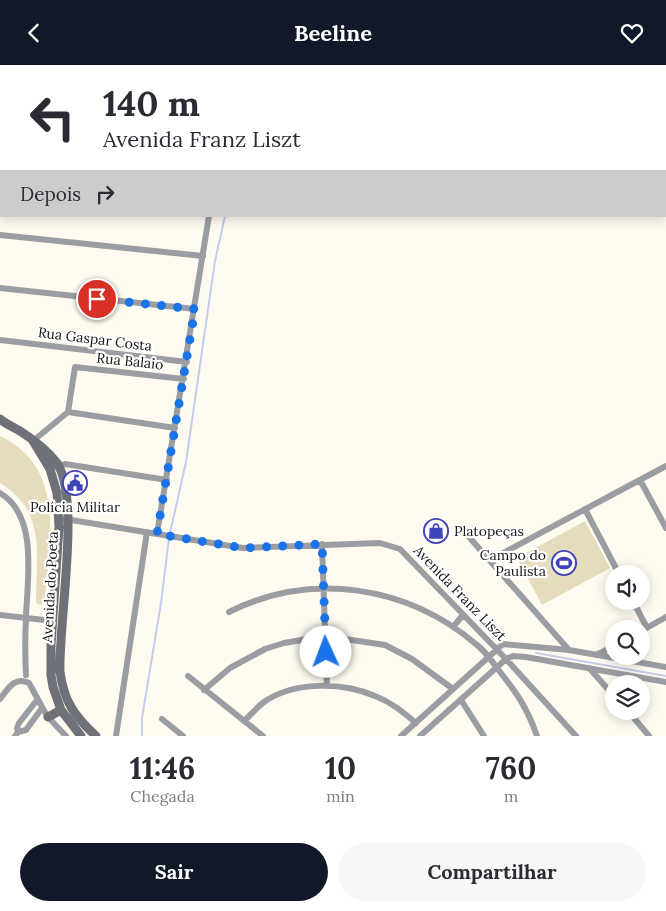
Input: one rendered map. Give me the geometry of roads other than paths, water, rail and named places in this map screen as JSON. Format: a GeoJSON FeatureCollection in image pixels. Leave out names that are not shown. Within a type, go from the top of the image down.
{"type":"FeatureCollection","features":[{"type":"Feature","properties":{"kind":"main road","name":"Avenida do Poeta"},"geometry":{"type":"LineString","coordinates":[[1,421],[33,441],[54,467],[66,492],[53,621],[51,675],[61,710],[81,736]]}},
{"type":"Feature","properties":{"kind":"main road","name":"Avenida do Poeta"},"geometry":{"type":"LineString","coordinates":[[64,519],[60,672],[64,693],[70,708],[96,736]]}},
{"type":"Feature","properties":{"kind":"main road"},"geometry":{"type":"LineString","coordinates":[[48,717],[61,710]]}},
{"type":"Feature","properties":{"kind":"street"},"geometry":{"type":"LineString","coordinates":[[159,534],[209,217]]}},
{"type":"Feature","properties":{"kind":"street"},"geometry":{"type":"LineString","coordinates":[[0,235],[203,256]]}},
{"type":"Feature","properties":{"kind":"street"},"geometry":{"type":"LineString","coordinates":[[0,288],[195,309]]}},
{"type":"Feature","properties":{"kind":"street","name":"Rua Gaspar Costa"},"geometry":{"type":"LineString","coordinates":[[0,340],[187,361]]}},
{"type":"Feature","properties":{"kind":"street","name":"Rua Balaio"},"geometry":{"type":"LineString","coordinates":[[68,412],[75,367],[184,379]]}},
{"type":"Feature","properties":{"kind":"street"},"geometry":{"type":"LineString","coordinates":[[33,441],[68,412],[175,428]]}},
{"type":"Feature","properties":{"kind":"street"},"geometry":{"type":"LineString","coordinates":[[54,467],[65,464],[167,480]]}},
{"type":"Feature","properties":{"kind":"street"},"geometry":{"type":"LineString","coordinates":[[490,561],[666,466]]}},
{"type":"Feature","properties":{"kind":"street"},"geometry":{"type":"LineString","coordinates":[[640,480],[666,528]]}},
{"type":"Feature","properties":{"kind":"street","name":"Avenida do Poeta"},"geometry":{"type":"LineString","coordinates":[[0,493],[13,505],[20,515],[27,539],[29,557],[26,675]]}},
{"type":"Feature","properties":{"kind":"street"},"geometry":{"type":"LineString","coordinates":[[585,509],[614,565]]}},
{"type":"Feature","properties":{"kind":"street","name":"Avenida Franz Liszt"},"geometry":{"type":"LineString","coordinates":[[64,519],[243,548],[380,543],[400,549],[506,659],[576,736]]}},
{"type":"Feature","properties":{"kind":"street"},"geometry":{"type":"LineString","coordinates":[[461,528],[568,650]]}},
{"type":"Feature","properties":{"kind":"street"},"geometry":{"type":"LineString","coordinates":[[116,736],[147,532]]}},
{"type":"Feature","properties":{"kind":"street"},"geometry":{"type":"LineString","coordinates":[[322,544],[327,685]]}},
{"type":"Feature","properties":{"kind":"street"},"geometry":{"type":"LineString","coordinates":[[229,612],[246,603],[299,589],[356,590],[395,598],[442,619],[478,645],[523,701],[537,736]]}},
{"type":"Feature","properties":{"kind":"street"},"geometry":{"type":"LineString","coordinates":[[0,615],[53,621]]}},
{"type":"Feature","properties":{"kind":"street"},"geometry":{"type":"LineString","coordinates":[[453,627],[463,615]]}},
{"type":"Feature","properties":{"kind":"street"},"geometry":{"type":"LineString","coordinates":[[650,626],[666,617]]}},
{"type":"Feature","properties":{"kind":"street"},"geometry":{"type":"LineString","coordinates":[[204,690],[230,667],[265,649],[284,643],[326,636],[385,645],[412,659],[454,689]]}},
{"type":"Feature","properties":{"kind":"street"},"geometry":{"type":"LineString","coordinates":[[401,736],[505,644],[568,650],[666,667]]}},
{"type":"Feature","properties":{"kind":"street"},"geometry":{"type":"LineString","coordinates":[[596,655],[605,650]]}},
{"type":"Feature","properties":{"kind":"street"},"geometry":{"type":"LineString","coordinates":[[424,735],[506,659],[514,656],[666,682]]}},
{"type":"Feature","properties":{"kind":"street"},"geometry":{"type":"LineString","coordinates":[[590,669],[605,686]]}},
{"type":"Feature","properties":{"kind":"street"},"geometry":{"type":"LineString","coordinates":[[188,676],[264,736]]}},
{"type":"Feature","properties":{"kind":"street"},"geometry":{"type":"LineString","coordinates":[[0,699],[15,682],[22,680],[29,683],[37,700],[58,733],[66,736]]}},
{"type":"Feature","properties":{"kind":"street"},"geometry":{"type":"LineString","coordinates":[[244,721],[265,702],[279,694],[327,685],[372,695],[398,707],[416,723]]}},
{"type":"Feature","properties":{"kind":"street"},"geometry":{"type":"LineString","coordinates":[[16,734],[19,723],[37,700]]}},
{"type":"Feature","properties":{"kind":"street"},"geometry":{"type":"LineString","coordinates":[[461,700],[484,736]]}},
{"type":"Feature","properties":{"kind":"street"},"geometry":{"type":"LineString","coordinates":[[16,734],[26,730],[42,708]]}},
{"type":"Feature","properties":{"kind":"street"},"geometry":{"type":"LineString","coordinates":[[162,719],[183,736]]}},
{"type":"Feature","properties":{"kind":"street"},"geometry":{"type":"LineString","coordinates":[[636,720],[649,736]]}},
{"type":"Feature","properties":{"kind":"waterway"},"geometry":{"type":"LineString","coordinates":[[170,533],[186,462],[215,261],[225,217]]}},
{"type":"Feature","properties":{"kind":"waterway"},"geometry":{"type":"LineString","coordinates":[[142,736],[142,718],[161,603],[169,538]]}},
{"type":"Feature","properties":{"kind":"waterway"},"geometry":{"type":"LineString","coordinates":[[536,653],[666,676]]}},
{"type":"Feature","properties":{"kind":"place","name":"Polícia Militar"},"geometry":{"type":"Point","coordinates":[75,483]}},
{"type":"Feature","properties":{"kind":"place","name":"Platopeças"},"geometry":{"type":"Point","coordinates":[436,531]}},
{"type":"Feature","properties":{"kind":"place","name":"Campo do Paulista"},"geometry":{"type":"Point","coordinates":[564,563]}}]}
